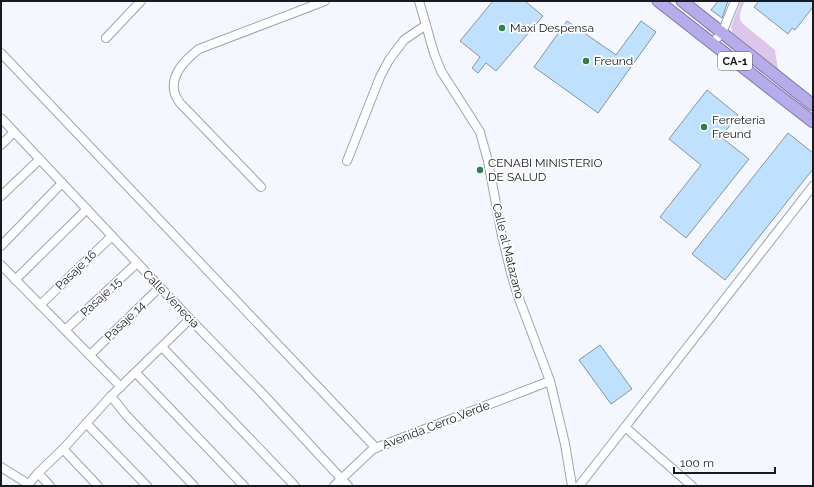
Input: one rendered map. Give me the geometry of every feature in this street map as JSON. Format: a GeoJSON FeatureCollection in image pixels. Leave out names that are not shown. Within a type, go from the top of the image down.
{"type":"FeatureCollection","features":[{"type":"Feature","properties":{"kind":"highway","name":"CA-1"},"geometry":{"type":"LineString","coordinates":[[658,1],[813,122]]}},
{"type":"Feature","properties":{"kind":"highway","name":"CA-1"},"geometry":{"type":"LineString","coordinates":[[682,1],[813,105]]}},
{"type":"Feature","properties":{"kind":"street"},"geometry":{"type":"LineString","coordinates":[[106,38],[141,1]]}},
{"type":"Feature","properties":{"kind":"street"},"geometry":{"type":"LineString","coordinates":[[261,186],[180,103],[175,94],[174,84],[177,74],[188,57],[199,49],[325,1]]}},
{"type":"Feature","properties":{"kind":"street","name":"Calle al Matazano"},"geometry":{"type":"LineString","coordinates":[[419,1],[434,53],[441,71],[480,132],[488,161],[502,236],[511,273],[550,382],[565,444],[572,486]]}},
{"type":"Feature","properties":{"kind":"street"},"geometry":{"type":"LineString","coordinates":[[712,43],[722,33],[734,1]]}},
{"type":"Feature","properties":{"kind":"street"},"geometry":{"type":"LineString","coordinates":[[348,161],[380,77],[389,60],[404,40],[426,25]]}},
{"type":"Feature","properties":{"kind":"street"},"geometry":{"type":"LineString","coordinates":[[1,53],[376,448]]}},
{"type":"Feature","properties":{"kind":"street","name":"Calle Venecia"},"geometry":{"type":"LineString","coordinates":[[1,118],[190,319],[252,382],[348,486]]}},
{"type":"Feature","properties":{"kind":"street"},"geometry":{"type":"LineString","coordinates":[[1,145],[14,132]]}},
{"type":"Feature","properties":{"kind":"street"},"geometry":{"type":"LineString","coordinates":[[1,196],[39,160]]}},
{"type":"Feature","properties":{"kind":"street"},"geometry":{"type":"LineString","coordinates":[[1,246],[62,183]]}},
{"type":"Feature","properties":{"kind":"street"},"geometry":{"type":"LineString","coordinates":[[579,486],[813,186]]}},
{"type":"Feature","properties":{"kind":"street"},"geometry":{"type":"LineString","coordinates":[[15,280],[87,209]]}},
{"type":"Feature","properties":{"kind":"street","name":"Pasaje 16"},"geometry":{"type":"LineString","coordinates":[[40,305],[112,236]]}},
{"type":"Feature","properties":{"kind":"street","name":"Pasaje 15"},"geometry":{"type":"LineString","coordinates":[[65,330],[137,263]]}},
{"type":"Feature","properties":{"kind":"street"},"geometry":{"type":"LineString","coordinates":[[1,265],[121,387]]}},
{"type":"Feature","properties":{"kind":"street","name":"Pasaje 14"},"geometry":{"type":"LineString","coordinates":[[90,355],[160,287]]}},
{"type":"Feature","properties":{"kind":"street"},"geometry":{"type":"LineString","coordinates":[[1,467],[28,485],[111,396],[190,319]]}},
{"type":"Feature","properties":{"kind":"street"},"geometry":{"type":"LineString","coordinates":[[162,347],[295,486]]}},
{"type":"Feature","properties":{"kind":"street"},"geometry":{"type":"LineString","coordinates":[[136,373],[244,486]]}},
{"type":"Feature","properties":{"kind":"street","name":"Avenida Cerro Verde"},"geometry":{"type":"LineString","coordinates":[[334,486],[373,449],[550,382]]}},
{"type":"Feature","properties":{"kind":"street"},"geometry":{"type":"LineString","coordinates":[[111,396],[126,415],[194,486]]}},
{"type":"Feature","properties":{"kind":"street"},"geometry":{"type":"LineString","coordinates":[[86,423],[147,486]]}},
{"type":"Feature","properties":{"kind":"street"},"geometry":{"type":"LineString","coordinates":[[625,427],[692,486]]}},
{"type":"Feature","properties":{"kind":"street"},"geometry":{"type":"LineString","coordinates":[[63,449],[98,486]]}},
{"type":"Feature","properties":{"kind":"street"},"geometry":{"type":"LineString","coordinates":[[38,474],[50,486]]}},
{"type":"Feature","properties":{"kind":"shaded area"},"geometry":{"type":"Polygon","coordinates":[[[741,1],[745,1],[740,15],[742,23],[775,50],[778,69],[732,32],[731,27],[741,1]]]}},
{"type":"Feature","properties":{"kind":"building","name":"Maxi Despensa"},"geometry":{"type":"Polygon","coordinates":[[[493,1],[525,1],[543,16],[496,71],[486,63],[478,73],[472,68],[480,57],[460,41],[493,1]]]}},
{"type":"Feature","properties":{"kind":"building"},"geometry":{"type":"Polygon","coordinates":[[[718,1],[728,1],[722,18],[711,10],[718,1]]]}},
{"type":"Feature","properties":{"kind":"building"},"geometry":{"type":"Polygon","coordinates":[[[759,1],[813,1],[813,7],[795,30],[792,28],[788,34],[754,7],[759,1]]]}},
{"type":"Feature","properties":{"kind":"building","name":"Freund"},"geometry":{"type":"Polygon","coordinates":[[[567,21],[616,55],[641,21],[656,32],[598,113],[534,67],[567,21]]]}},
{"type":"Feature","properties":{"kind":"building"},"geometry":{"type":"Polygon","coordinates":[[[707,90],[738,115],[721,137],[749,159],[686,238],[660,217],[701,165],[669,139],[707,90]]]}},
{"type":"Feature","properties":{"kind":"building"},"geometry":{"type":"Polygon","coordinates":[[[788,133],[813,153],[813,169],[725,280],[692,254],[788,133]]]}},
{"type":"Feature","properties":{"kind":"building"},"geometry":{"type":"Polygon","coordinates":[[[600,345],[632,389],[611,404],[579,360],[600,345]]]}},
{"type":"Feature","properties":{"kind":"place","name":"Maxi Despensa"},"geometry":{"type":"Point","coordinates":[502,28]}},
{"type":"Feature","properties":{"kind":"place","name":"Freund"},"geometry":{"type":"Point","coordinates":[586,61]}},
{"type":"Feature","properties":{"kind":"place","name":"Ferretería Freund"},"geometry":{"type":"Point","coordinates":[704,127]}},
{"type":"Feature","properties":{"kind":"place","name":"CENABI MINISTERIO DE SALUD"},"geometry":{"type":"Point","coordinates":[480,170]}}]}
